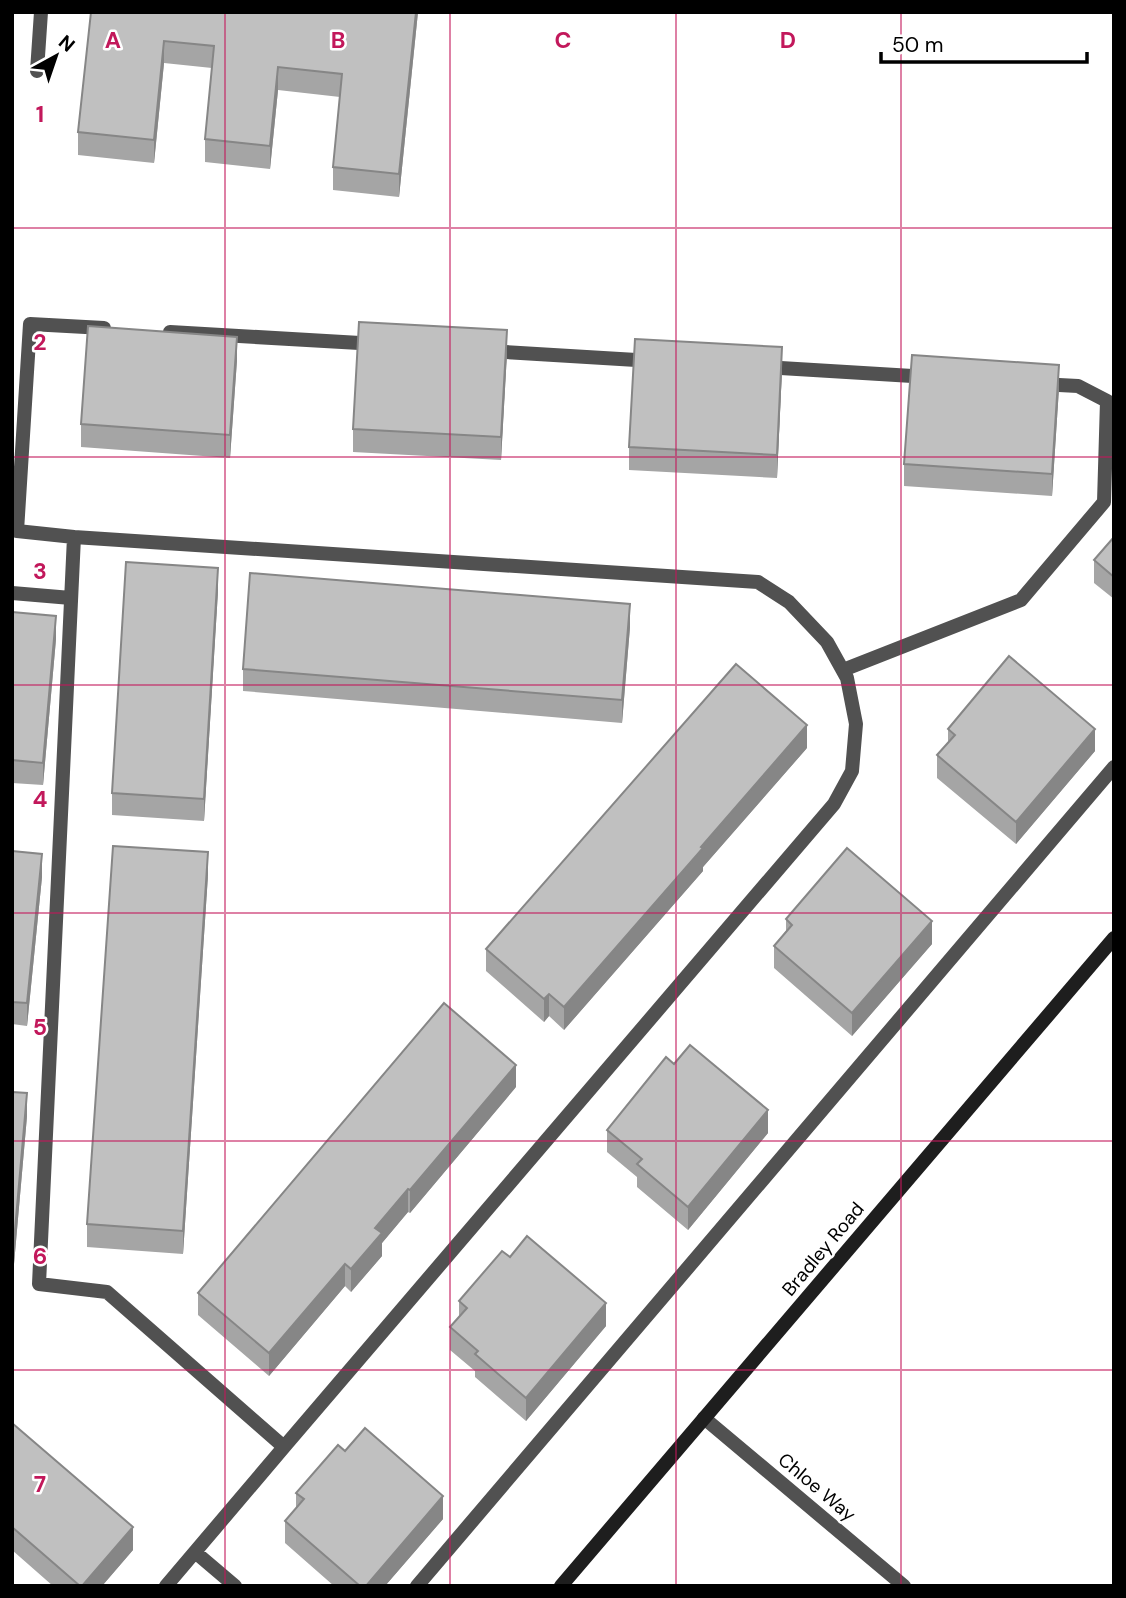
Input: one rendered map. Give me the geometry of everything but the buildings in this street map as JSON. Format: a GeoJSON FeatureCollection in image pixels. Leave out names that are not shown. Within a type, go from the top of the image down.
{"type":"FeatureCollection","features":[{"type":"Feature","properties":{"kind":"street"},"geometry":{"type":"LineString","coordinates":[[37,71],[41,12]]}},
{"type":"Feature","properties":{"kind":"street"},"geometry":{"type":"LineString","coordinates":[[113,329],[30,324],[14,530],[74,537],[758,582],[789,601],[827,642],[847,678],[856,724],[852,771],[834,804],[166,1586]]}},
{"type":"Feature","properties":{"kind":"street"},"geometry":{"type":"LineString","coordinates":[[155,331],[397,346]]}},
{"type":"Feature","properties":{"kind":"street"},"geometry":{"type":"LineString","coordinates":[[467,350],[673,362]]}},
{"type":"Feature","properties":{"kind":"street"},"geometry":{"type":"LineString","coordinates":[[754,367],[943,378]]}},
{"type":"Feature","properties":{"kind":"street"},"geometry":{"type":"LineString","coordinates":[[843,670],[1021,600],[1104,502],[1109,460],[1107,401],[1078,386],[1024,383]]}},
{"type":"Feature","properties":{"kind":"street"},"geometry":{"type":"LineString","coordinates":[[74,537],[39,1284],[107,1292],[284,1447]]}},
{"type":"Feature","properties":{"kind":"street"},"geometry":{"type":"LineString","coordinates":[[12,593],[71,598]]}},
{"type":"Feature","properties":{"kind":"street"},"geometry":{"type":"LineString","coordinates":[[417,1586],[1114,767]]}},
{"type":"Feature","properties":{"kind":"street","name":"Bradley Road"},"geometry":{"type":"LineString","coordinates":[[561,1586],[1114,938]]}},
{"type":"Feature","properties":{"kind":"street","name":"Chloe Way"},"geometry":{"type":"LineString","coordinates":[[704,1418],[904,1586]]}},
{"type":"Feature","properties":{"kind":"street"},"geometry":{"type":"LineString","coordinates":[[195,1552],[235,1586]]}}]}
